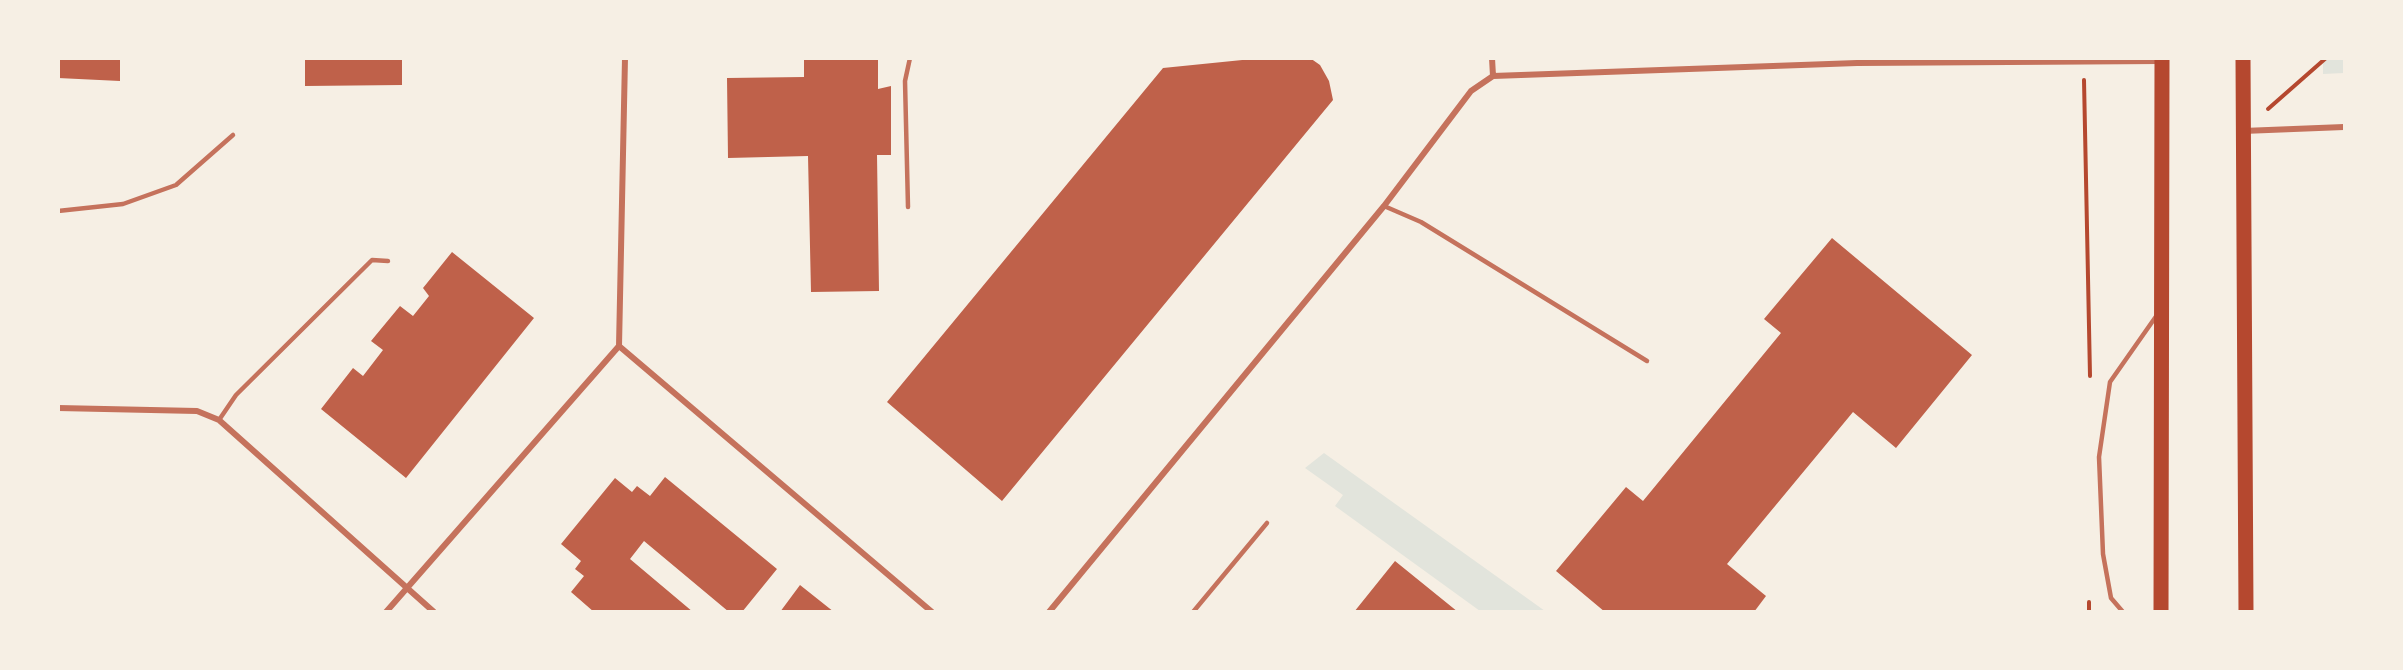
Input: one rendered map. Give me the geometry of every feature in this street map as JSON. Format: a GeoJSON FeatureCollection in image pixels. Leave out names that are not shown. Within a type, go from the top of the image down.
{"type":"FeatureCollection","features":[{"type":"Feature","properties":{"kind":"main road"},"geometry":{"type":"LineString","coordinates":[[2243,58],[2246,612]]}},
{"type":"Feature","properties":{"kind":"main road"},"geometry":{"type":"LineString","coordinates":[[2161,612],[2162,60]]}},
{"type":"Feature","properties":{"kind":"street"},"geometry":{"type":"LineString","coordinates":[[386,612],[619,346],[625,58]]}},
{"type":"Feature","properties":{"kind":"street"},"geometry":{"type":"LineString","coordinates":[[1492,58],[1493,76]]}},
{"type":"Feature","properties":{"kind":"street"},"geometry":{"type":"LineString","coordinates":[[1049,612],[1384,206],[1471,92],[1493,76],[1857,63],[2162,60]]}},
{"type":"Feature","properties":{"kind":"street"},"geometry":{"type":"LineString","coordinates":[[2243,131],[2344,127]]}},
{"type":"Feature","properties":{"kind":"street"},"geometry":{"type":"LineString","coordinates":[[619,346],[932,612]]}},
{"type":"Feature","properties":{"kind":"street"},"geometry":{"type":"LineString","coordinates":[[58,408],[197,411],[219,420],[434,612]]}},
{"type":"Feature","properties":{"kind":"lane"},"geometry":{"type":"LineString","coordinates":[[908,207],[905,81],[910,58]]}},
{"type":"Feature","properties":{"kind":"lane"},"geometry":{"type":"LineString","coordinates":[[58,211],[123,204],[176,185],[233,135]]}},
{"type":"Feature","properties":{"kind":"lane"},"geometry":{"type":"LineString","coordinates":[[1384,206],[1421,222],[1647,361]]}},
{"type":"Feature","properties":{"kind":"lane"},"geometry":{"type":"LineString","coordinates":[[219,420],[236,395],[372,260],[388,261]]}},
{"type":"Feature","properties":{"kind":"lane"},"geometry":{"type":"LineString","coordinates":[[2123,612],[2111,598],[2103,554],[2099,457],[2110,382],[2162,308]]}},
{"type":"Feature","properties":{"kind":"lane"},"geometry":{"type":"LineString","coordinates":[[1192,612],[1267,523]]}},
{"type":"Feature","properties":{"kind":"path"},"geometry":{"type":"LineString","coordinates":[[2243,131],[2326,58]]}},
{"type":"Feature","properties":{"kind":"path"},"geometry":{"type":"LineString","coordinates":[[2084,62],[2090,385]]}},
{"type":"Feature","properties":{"kind":"path"},"geometry":{"type":"LineString","coordinates":[[2089,600],[2089,612]]}},
{"type":"Feature","properties":{"kind":"shaded area"},"geometry":{"type":"Polygon","coordinates":[[[2323,59],[2344,59],[2344,73],[2323,74],[2323,59]]]}},
{"type":"Feature","properties":{"kind":"shaded area"},"geometry":{"type":"Polygon","coordinates":[[[1324,453],[1545,611],[1480,611],[1335,506],[1343,495],[1305,468],[1324,453]]]}},
{"type":"Feature","properties":{"kind":"building"},"geometry":{"type":"Polygon","coordinates":[[[58,58],[120,58],[120,81],[58,78],[58,58]]]}},
{"type":"Feature","properties":{"kind":"building"},"geometry":{"type":"Polygon","coordinates":[[[305,58],[402,58],[402,85],[305,86],[305,58]]]}},
{"type":"Feature","properties":{"kind":"building"},"geometry":{"type":"Polygon","coordinates":[[[804,58],[878,58],[878,89],[891,86],[891,155],[877,155],[879,291],[811,292],[808,156],[728,158],[727,78],[804,77],[804,58]]]}},
{"type":"Feature","properties":{"kind":"building"},"geometry":{"type":"Polygon","coordinates":[[[1262,58],[1310,58],[1320,65],[1329,81],[1333,100],[1002,501],[887,402],[1163,68],[1262,58]]]}},
{"type":"Feature","properties":{"kind":"building"},"geometry":{"type":"Polygon","coordinates":[[[1832,238],[1972,355],[1896,448],[1853,412],[1727,564],[1766,596],[1754,612],[1605,612],[1556,571],[1626,487],[1643,501],[1781,333],[1764,319],[1832,238]]]}},
{"type":"Feature","properties":{"kind":"building"},"geometry":{"type":"Polygon","coordinates":[[[452,252],[534,318],[406,478],[321,409],[353,368],[363,376],[383,350],[371,341],[400,306],[413,316],[429,296],[423,288],[452,252]]]}},
{"type":"Feature","properties":{"kind":"building"},"geometry":{"type":"Polygon","coordinates":[[[665,477],[777,569],[742,612],[729,612],[644,541],[630,559],[693,612],[594,612],[571,592],[584,576],[575,569],[581,561],[561,544],[615,478],[632,492],[637,486],[650,496],[665,477]]]}},
{"type":"Feature","properties":{"kind":"building"},"geometry":{"type":"Polygon","coordinates":[[[1395,561],[1458,612],[1354,612],[1395,561]]]}},
{"type":"Feature","properties":{"kind":"building"},"geometry":{"type":"Polygon","coordinates":[[[800,585],[834,612],[780,612],[800,585]]]}}]}
